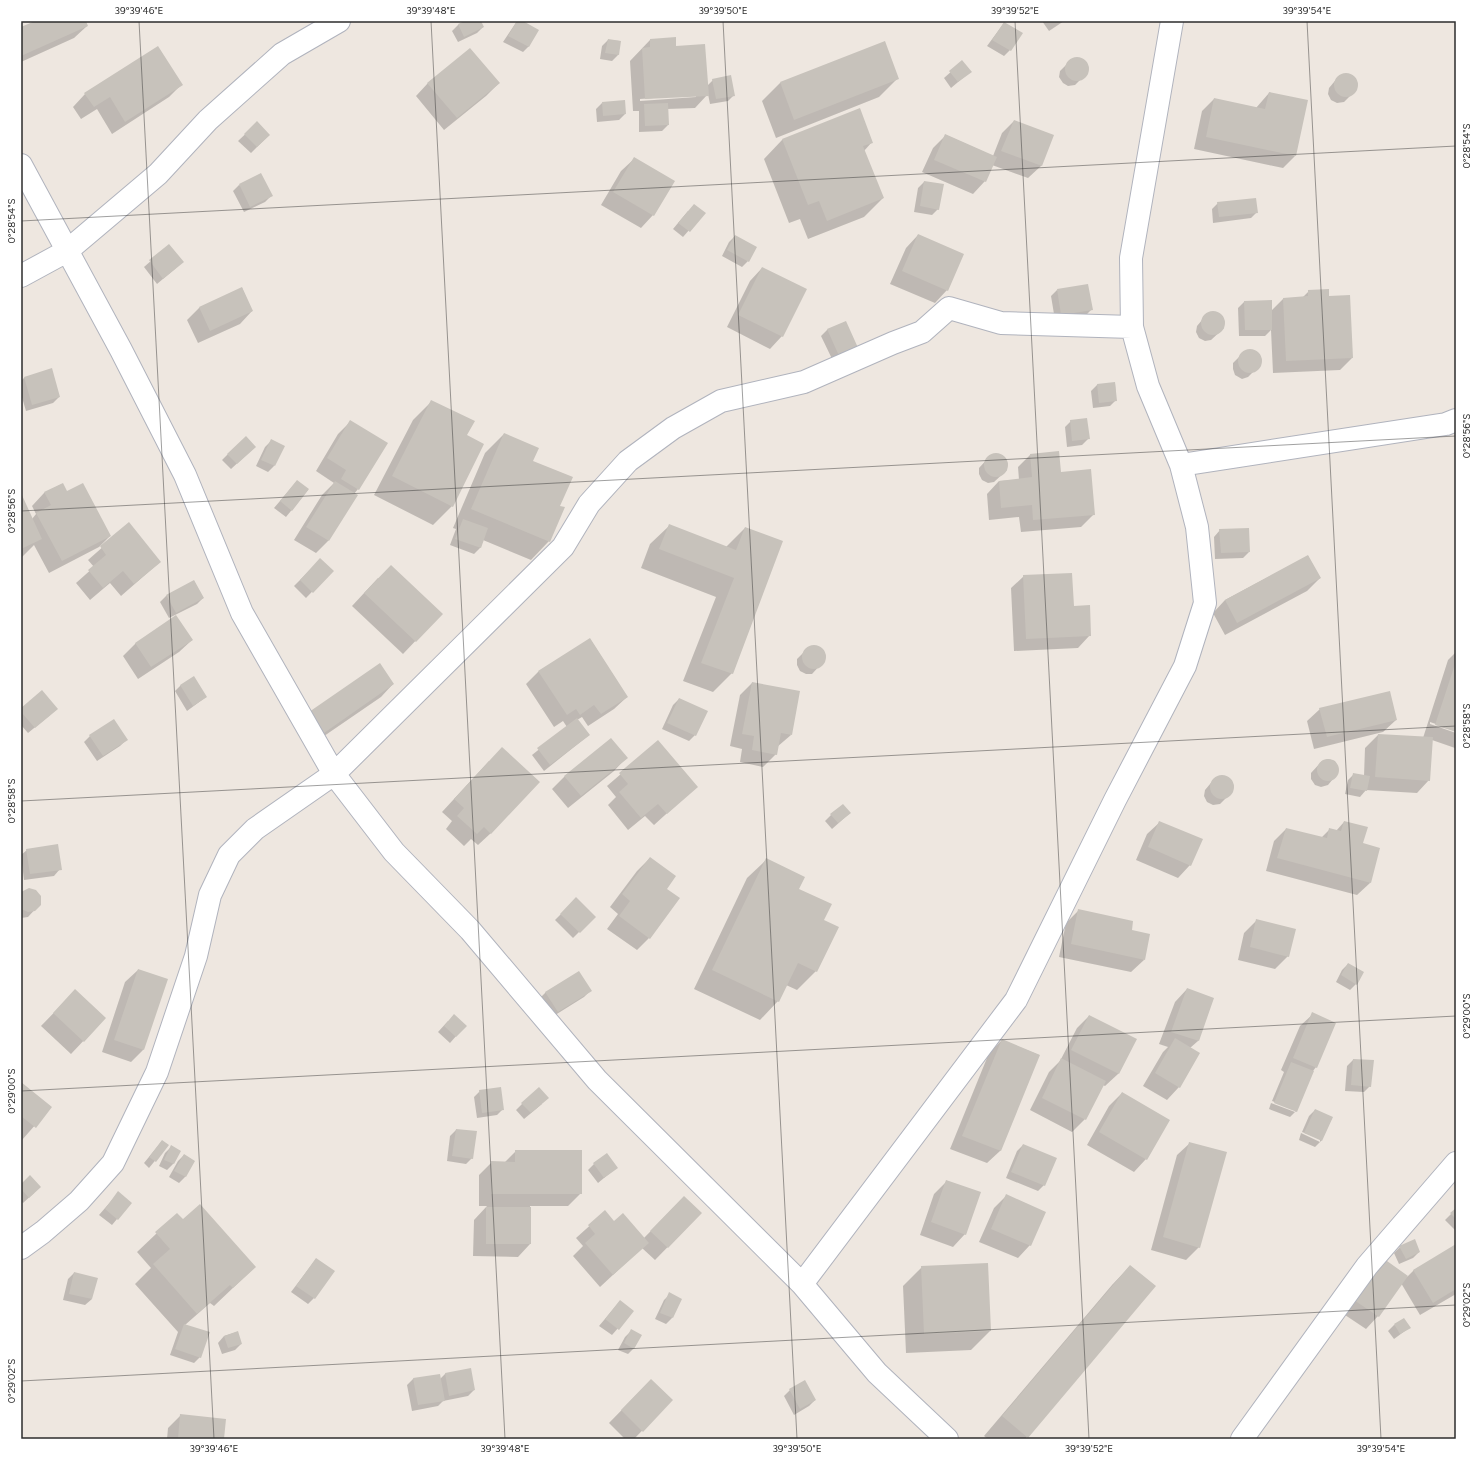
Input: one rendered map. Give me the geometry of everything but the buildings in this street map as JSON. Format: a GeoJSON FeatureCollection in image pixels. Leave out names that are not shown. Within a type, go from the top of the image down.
{"type":"FeatureCollection","features":[{"type":"Feature","properties":{"kind":"street"},"geometry":{"type":"LineString","coordinates":[[21,276],[67,251],[158,174],[208,120],[282,54],[339,21]]}},
{"type":"Feature","properties":{"kind":"street"},"geometry":{"type":"LineString","coordinates":[[802,1284],[1016,1000],[1115,800],[1185,666],[1205,603],[1196,527],[1181,465],[1148,386],[1132,327],[1131,258],[1172,21]]}},
{"type":"Feature","properties":{"kind":"street"},"geometry":{"type":"LineString","coordinates":[[21,165],[185,475],[242,613],[334,774],[394,852],[470,930],[597,1080],[802,1284],[877,1373],[948,1439]]}},
{"type":"Feature","properties":{"kind":"street"},"geometry":{"type":"LineString","coordinates":[[21,1248],[43,1232],[79,1201],[113,1163],[157,1072],[196,956],[210,895],[229,855],[255,829],[334,774],[563,547],[589,504],[628,461],[673,428],[721,401],[804,382],[922,332],[949,308],[1001,323],[1132,327]]}},
{"type":"Feature","properties":{"kind":"street"},"geometry":{"type":"LineString","coordinates":[[1181,465],[1446,424],[1456,420]]}},
{"type":"Feature","properties":{"kind":"street"},"geometry":{"type":"LineString","coordinates":[[1242,1439],[1367,1266],[1456,1163]]}}]}
